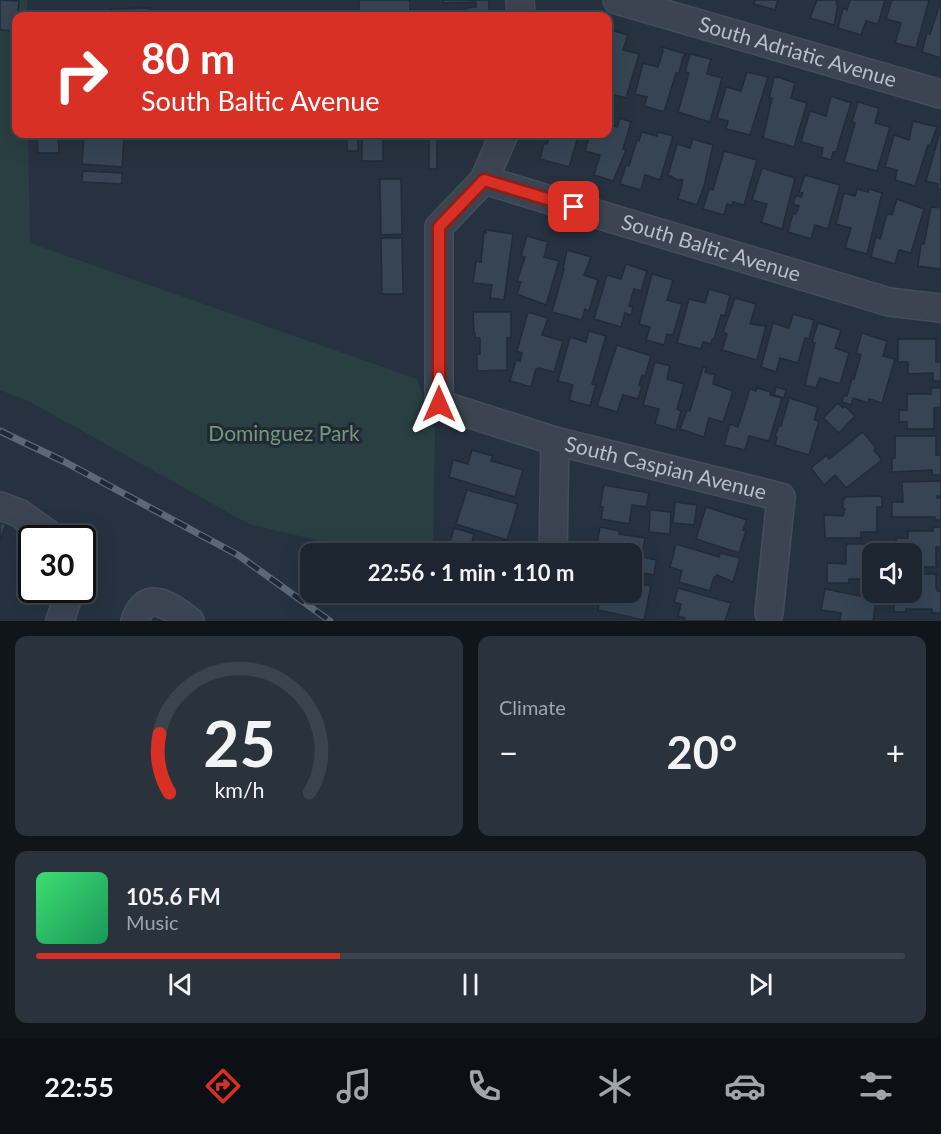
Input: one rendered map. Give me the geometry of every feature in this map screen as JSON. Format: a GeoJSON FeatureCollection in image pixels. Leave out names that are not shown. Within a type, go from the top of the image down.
{"type":"FeatureCollection","features":[{"type":"Feature","properties":{"kind":"street","name":"South Adriatic Avenue"},"geometry":{"type":"LineString","coordinates":[[617,0],[941,94]]}},
{"type":"Feature","properties":{"kind":"street"},"geometry":{"type":"LineString","coordinates":[[484,180],[502,138]]}},
{"type":"Feature","properties":{"kind":"street","name":"South Baltic Avenue"},"geometry":{"type":"LineString","coordinates":[[484,180],[890,302],[941,308]]}},
{"type":"Feature","properties":{"kind":"street","name":"South Caspian Avenue"},"geometry":{"type":"LineString","coordinates":[[484,180],[439,227],[439,404],[555,441],[781,498],[768,613]]}},
{"type":"Feature","properties":{"kind":"street"},"geometry":{"type":"LineString","coordinates":[[553,543],[555,441]]}},
{"type":"Feature","properties":{"kind":"street"},"geometry":{"type":"LineString","coordinates":[[0,506],[19,513],[36,525]]}},
{"type":"Feature","properties":{"kind":"street"},"geometry":{"type":"LineString","coordinates":[[135,621],[144,604],[151,601],[171,606],[190,621]]}},
{"type":"Feature","properties":{"kind":"street"},"geometry":{"type":"LineString","coordinates":[[60,621],[66,603]]}},
{"type":"Feature","properties":{"kind":"green space","name":"Dominguez Park"},"geometry":{"type":"Polygon","coordinates":[[[0,0],[27,0],[27,12],[12,12],[12,138],[28,138],[30,243],[417,379],[435,429],[433,543],[329,543],[249,524],[32,403],[0,390],[0,0]]]}},
{"type":"Feature","properties":{"kind":"building"},"geometry":{"type":"Polygon","coordinates":[[[0,0],[19,1],[18,12],[12,12],[12,31],[0,30],[0,0]]]}},
{"type":"Feature","properties":{"kind":"building"},"geometry":{"type":"Polygon","coordinates":[[[359,0],[410,0],[410,12],[359,12],[359,0]]]}},
{"type":"Feature","properties":{"kind":"building"},"geometry":{"type":"Polygon","coordinates":[[[443,0],[489,0],[489,12],[466,12],[466,8],[476,7],[476,2],[443,3],[443,0]]]}},
{"type":"Feature","properties":{"kind":"building"},"geometry":{"type":"Polygon","coordinates":[[[755,0],[778,0],[775,10],[754,4],[755,0]]]}},
{"type":"Feature","properties":{"kind":"building"},"geometry":{"type":"Polygon","coordinates":[[[817,0],[837,0],[834,25],[810,18],[817,0]]]}},
{"type":"Feature","properties":{"kind":"building"},"geometry":{"type":"Polygon","coordinates":[[[850,0],[885,0],[878,24],[866,21],[861,35],[838,28],[843,8],[847,10],[850,0]]]}},
{"type":"Feature","properties":{"kind":"building"},"geometry":{"type":"Polygon","coordinates":[[[892,0],[929,0],[916,48],[895,43],[901,23],[886,19],[892,0]]]}},
{"type":"Feature","properties":{"kind":"building"},"geometry":{"type":"Polygon","coordinates":[[[941,1],[941,58],[922,52],[927,33],[930,34],[941,1]]]}},
{"type":"Feature","properties":{"kind":"building"},"geometry":{"type":"Polygon","coordinates":[[[150,8],[150,12],[111,12],[111,9],[150,8]]]}},
{"type":"Feature","properties":{"kind":"building"},"geometry":{"type":"Polygon","coordinates":[[[612,30],[628,35],[623,50],[639,54],[626,98],[612,94],[612,30]]]}},
{"type":"Feature","properties":{"kind":"building"},"geometry":{"type":"Polygon","coordinates":[[[662,47],[686,54],[679,73],[676,73],[664,112],[644,106],[647,97],[635,94],[643,63],[658,67],[662,47]]]}},
{"type":"Feature","properties":{"kind":"building"},"geometry":{"type":"Polygon","coordinates":[[[690,54],[711,59],[707,74],[722,78],[710,122],[678,112],[689,73],[685,72],[690,54]]]}},
{"type":"Feature","properties":{"kind":"building"},"geometry":{"type":"Polygon","coordinates":[[[747,72],[768,77],[750,135],[726,129],[728,121],[717,118],[726,87],[741,91],[747,72]]]}},
{"type":"Feature","properties":{"kind":"building"},"geometry":{"type":"Polygon","coordinates":[[[778,77],[795,83],[791,98],[807,103],[794,147],[763,138],[772,98],[769,98],[774,78],[778,77]]]}},
{"type":"Feature","properties":{"kind":"building"},"geometry":{"type":"Polygon","coordinates":[[[831,96],[851,103],[836,152],[833,152],[831,160],[821,157],[823,148],[801,142],[810,111],[826,116],[831,96]]]}},
{"type":"Feature","properties":{"kind":"building"},"geometry":{"type":"Polygon","coordinates":[[[858,102],[879,108],[875,123],[890,127],[877,171],[844,162],[855,123],[852,122],[858,102]]]}},
{"type":"Feature","properties":{"kind":"building"},"geometry":{"type":"Polygon","coordinates":[[[620,118],[631,122],[623,149],[626,150],[613,181],[594,175],[600,155],[585,151],[589,138],[612,138],[612,125],[617,127],[620,118]]]}},
{"type":"Feature","properties":{"kind":"building"},"geometry":{"type":"Polygon","coordinates":[[[913,121],[937,127],[930,146],[928,145],[915,186],[895,180],[897,170],[885,167],[894,135],[909,140],[913,121]]]}},
{"type":"Feature","properties":{"kind":"building"},"geometry":{"type":"Polygon","coordinates":[[[642,132],[657,136],[658,132],[673,136],[660,180],[645,175],[641,190],[620,184],[626,165],[629,166],[637,140],[639,141],[642,132]]]}},
{"type":"Feature","properties":{"kind":"building"},"geometry":{"type":"Polygon","coordinates":[[[940,132],[941,189],[937,188],[938,184],[926,181],[940,132]]]}},
{"type":"Feature","properties":{"kind":"building"},"geometry":{"type":"Polygon","coordinates":[[[37,138],[58,138],[59,153],[38,153],[37,138]]]}},
{"type":"Feature","properties":{"kind":"building"},"geometry":{"type":"Polygon","coordinates":[[[84,138],[124,138],[122,167],[82,164],[84,138]]]}},
{"type":"Feature","properties":{"kind":"building"},"geometry":{"type":"Polygon","coordinates":[[[347,138],[358,138],[358,151],[347,151],[347,138]]]}},
{"type":"Feature","properties":{"kind":"building"},"geometry":{"type":"Polygon","coordinates":[[[362,138],[383,138],[383,161],[362,161],[362,138]]]}},
{"type":"Feature","properties":{"kind":"building"},"geometry":{"type":"Polygon","coordinates":[[[429,138],[437,138],[437,169],[429,169],[429,138]]]}},
{"type":"Feature","properties":{"kind":"building"},"geometry":{"type":"Polygon","coordinates":[[[549,138],[578,138],[569,167],[540,159],[544,143],[547,144],[549,138]]]}},
{"type":"Feature","properties":{"kind":"building"},"geometry":{"type":"Polygon","coordinates":[[[693,139],[713,145],[704,186],[697,205],[678,199],[683,180],[680,179],[680,181],[668,175],[677,144],[690,148],[693,139]]]}},
{"type":"Feature","properties":{"kind":"building"},"geometry":{"type":"Polygon","coordinates":[[[724,151],[757,160],[744,205],[733,202],[732,206],[727,204],[724,215],[703,209],[709,189],[713,190],[724,151]]]}},
{"type":"Feature","properties":{"kind":"building"},"geometry":{"type":"Polygon","coordinates":[[[762,168],[795,178],[782,229],[760,222],[767,204],[752,200],[762,168]]]}},
{"type":"Feature","properties":{"kind":"building"},"geometry":{"type":"Polygon","coordinates":[[[83,171],[122,173],[122,184],[82,182],[83,171]]]}},
{"type":"Feature","properties":{"kind":"building"},"geometry":{"type":"Polygon","coordinates":[[[805,175],[840,185],[828,229],[815,225],[811,239],[788,232],[793,213],[796,214],[799,206],[793,204],[796,195],[801,197],[803,193],[799,192],[805,175]]]}},
{"type":"Feature","properties":{"kind":"building"},"geometry":{"type":"Polygon","coordinates":[[[380,179],[401,179],[402,234],[381,235],[380,179]]]}},
{"type":"Feature","properties":{"kind":"building"},"geometry":{"type":"Polygon","coordinates":[[[857,189],[868,192],[869,189],[882,193],[867,254],[845,248],[851,228],[836,224],[844,193],[855,196],[857,189]]]}},
{"type":"Feature","properties":{"kind":"building"},"geometry":{"type":"Polygon","coordinates":[[[897,199],[924,209],[911,253],[899,250],[895,264],[871,257],[876,237],[880,239],[887,214],[892,215],[897,199]]]}},
{"type":"Feature","properties":{"kind":"building"},"geometry":{"type":"Polygon","coordinates":[[[931,207],[941,208],[941,269],[918,266],[921,244],[924,244],[931,207]]]}},
{"type":"Feature","properties":{"kind":"building"},"geometry":{"type":"Polygon","coordinates":[[[486,230],[513,234],[504,300],[490,298],[492,285],[473,283],[476,261],[481,262],[486,230]]]}},
{"type":"Feature","properties":{"kind":"building"},"geometry":{"type":"Polygon","coordinates":[[[527,236],[548,242],[544,257],[559,261],[546,305],[517,294],[521,282],[517,281],[525,257],[521,256],[527,236]]]}},
{"type":"Feature","properties":{"kind":"building"},"geometry":{"type":"Polygon","coordinates":[[[381,238],[402,238],[403,294],[382,294],[381,238]]]}},
{"type":"Feature","properties":{"kind":"building"},"geometry":{"type":"Polygon","coordinates":[[[567,250],[591,257],[584,275],[598,280],[589,311],[585,309],[582,320],[552,312],[567,250]]]}},
{"type":"Feature","properties":{"kind":"building"},"geometry":{"type":"Polygon","coordinates":[[[626,264],[647,271],[641,291],[634,289],[629,306],[633,307],[631,315],[625,313],[621,327],[594,319],[607,275],[621,279],[626,264]]]}},
{"type":"Feature","properties":{"kind":"building"},"geometry":{"type":"Polygon","coordinates":[[[652,274],[673,280],[667,300],[682,304],[673,335],[667,334],[664,345],[646,340],[650,327],[639,324],[652,274]]]}},
{"type":"Feature","properties":{"kind":"building"},"geometry":{"type":"Polygon","coordinates":[[[709,289],[730,295],[725,316],[721,315],[714,339],[711,344],[703,342],[701,349],[677,343],[689,299],[705,303],[709,289]]]}},
{"type":"Feature","properties":{"kind":"building"},"geometry":{"type":"Polygon","coordinates":[[[735,298],[756,304],[750,324],[766,326],[757,360],[722,350],[727,334],[723,332],[735,298]]]}},
{"type":"Feature","properties":{"kind":"building"},"geometry":{"type":"Polygon","coordinates":[[[473,312],[511,312],[511,338],[507,338],[507,370],[477,371],[480,338],[475,338],[473,312]]]}},
{"type":"Feature","properties":{"kind":"building"},"geometry":{"type":"Polygon","coordinates":[[[528,312],[548,318],[542,335],[563,341],[554,372],[536,369],[531,387],[510,381],[516,360],[520,361],[522,353],[517,351],[528,312]]]}},
{"type":"Feature","properties":{"kind":"building"},"geometry":{"type":"Polygon","coordinates":[[[793,314],[814,320],[809,339],[805,338],[798,363],[780,358],[776,372],[761,367],[773,323],[789,328],[793,314]]]}},
{"type":"Feature","properties":{"kind":"building"},"geometry":{"type":"Polygon","coordinates":[[[818,323],[841,330],[835,348],[849,353],[840,384],[820,378],[816,388],[805,385],[815,343],[812,342],[818,323]]]}},
{"type":"Feature","properties":{"kind":"building"},"geometry":{"type":"Polygon","coordinates":[[[589,331],[606,336],[592,384],[596,385],[590,406],[569,400],[573,385],[558,381],[570,337],[586,342],[589,331]]]}},
{"type":"Feature","properties":{"kind":"building"},"geometry":{"type":"Polygon","coordinates":[[[862,333],[887,341],[883,356],[895,359],[882,403],[869,399],[868,403],[853,398],[851,405],[842,402],[854,379],[861,355],[856,353],[862,333]]]}},
{"type":"Feature","properties":{"kind":"building"},"geometry":{"type":"Polygon","coordinates":[[[898,339],[936,339],[936,362],[941,362],[941,381],[933,381],[933,373],[908,374],[908,362],[898,362],[898,339]]]}},
{"type":"Feature","properties":{"kind":"building"},"geometry":{"type":"Polygon","coordinates":[[[617,345],[651,356],[645,376],[642,375],[639,385],[642,386],[638,399],[623,395],[617,412],[597,406],[617,345]]]}},
{"type":"Feature","properties":{"kind":"building"},"geometry":{"type":"Polygon","coordinates":[[[655,362],[670,366],[667,379],[684,384],[677,409],[681,411],[676,430],[655,424],[659,409],[643,405],[655,362]]]}},
{"type":"Feature","properties":{"kind":"building"},"geometry":{"type":"Polygon","coordinates":[[[703,367],[707,368],[705,372],[715,375],[713,384],[733,391],[723,422],[709,418],[704,437],[680,429],[687,410],[690,411],[703,367]]]}},
{"type":"Feature","properties":{"kind":"building"},"geometry":{"type":"Polygon","coordinates":[[[776,387],[786,390],[784,398],[774,395],[776,387]]]}},
{"type":"Feature","properties":{"kind":"building"},"geometry":{"type":"Polygon","coordinates":[[[757,388],[782,398],[769,441],[749,436],[745,450],[724,445],[730,424],[738,427],[750,389],[756,391],[757,388]]]}},
{"type":"Feature","properties":{"kind":"building"},"geometry":{"type":"Polygon","coordinates":[[[931,388],[941,388],[941,407],[934,408],[934,429],[907,429],[907,422],[899,422],[899,410],[907,410],[907,394],[931,394],[931,388]]]}},
{"type":"Feature","properties":{"kind":"building"},"geometry":{"type":"Polygon","coordinates":[[[789,398],[818,407],[814,420],[819,421],[809,455],[775,445],[777,437],[775,436],[781,426],[789,398]]]}},
{"type":"Feature","properties":{"kind":"building"},"geometry":{"type":"Polygon","coordinates":[[[838,403],[843,408],[845,406],[855,416],[839,433],[823,418],[838,403]]]}},
{"type":"Feature","properties":{"kind":"building"},"geometry":{"type":"Polygon","coordinates":[[[863,432],[882,460],[846,488],[835,475],[824,485],[811,468],[827,455],[829,459],[863,432]]]}},
{"type":"Feature","properties":{"kind":"building"},"geometry":{"type":"Polygon","coordinates":[[[895,436],[936,436],[936,455],[941,455],[941,475],[932,475],[932,470],[892,472],[892,458],[895,458],[895,436]]]}},
{"type":"Feature","properties":{"kind":"building"},"geometry":{"type":"Polygon","coordinates":[[[472,450],[493,456],[491,461],[523,470],[515,497],[449,477],[453,460],[468,464],[472,450]]]}},
{"type":"Feature","properties":{"kind":"building"},"geometry":{"type":"Polygon","coordinates":[[[941,481],[941,496],[937,498],[941,498],[941,520],[935,520],[935,517],[892,517],[892,502],[903,502],[902,482],[941,481]]]}},
{"type":"Feature","properties":{"kind":"building"},"geometry":{"type":"Polygon","coordinates":[[[604,485],[649,493],[646,507],[632,505],[629,524],[601,519],[603,507],[600,507],[604,485]]]}},
{"type":"Feature","properties":{"kind":"building"},"geometry":{"type":"Polygon","coordinates":[[[467,490],[518,504],[507,540],[456,524],[467,490]]]}},
{"type":"Feature","properties":{"kind":"building"},"geometry":{"type":"Polygon","coordinates":[[[845,497],[882,497],[882,507],[877,507],[877,532],[861,532],[861,538],[825,538],[824,515],[843,516],[845,497]]]}},
{"type":"Feature","properties":{"kind":"building"},"geometry":{"type":"Polygon","coordinates":[[[675,502],[697,505],[694,525],[673,523],[675,502]]]}},
{"type":"Feature","properties":{"kind":"building"},"geometry":{"type":"Polygon","coordinates":[[[706,507],[747,520],[739,553],[696,539],[706,507]]]}},
{"type":"Feature","properties":{"kind":"building"},"geometry":{"type":"Polygon","coordinates":[[[650,510],[671,512],[670,534],[649,532],[650,510]]]}},
{"type":"Feature","properties":{"kind":"building"},"geometry":{"type":"Polygon","coordinates":[[[0,523],[6,524],[0,542],[0,523]]]}},
{"type":"Feature","properties":{"kind":"building"},"geometry":{"type":"Polygon","coordinates":[[[600,527],[620,531],[619,534],[645,538],[642,557],[642,543],[597,543],[600,527]]]}},
{"type":"Feature","properties":{"kind":"building"},"geometry":{"type":"Polygon","coordinates":[[[933,527],[941,527],[941,547],[936,547],[936,567],[922,567],[922,543],[896,543],[896,538],[908,538],[908,531],[933,531],[933,527]]]}},
{"type":"Feature","properties":{"kind":"building"},"geometry":{"type":"Polygon","coordinates":[[[454,528],[474,534],[472,543],[450,543],[454,528]]]}},
{"type":"Feature","properties":{"kind":"building"},"geometry":{"type":"Polygon","coordinates":[[[676,544],[719,557],[720,553],[740,558],[733,582],[717,575],[714,577],[710,591],[679,582],[682,571],[670,567],[676,544]]]}},
{"type":"Feature","properties":{"kind":"building"},"geometry":{"type":"Polygon","coordinates":[[[846,544],[862,544],[862,579],[849,579],[849,583],[827,583],[827,563],[846,564],[846,544]]]}},
{"type":"Feature","properties":{"kind":"building"},"geometry":{"type":"Polygon","coordinates":[[[642,557],[656,560],[654,575],[642,573],[642,557]]]}},
{"type":"Feature","properties":{"kind":"building"},"geometry":{"type":"Polygon","coordinates":[[[922,574],[936,574],[936,588],[941,591],[941,613],[932,613],[932,609],[906,609],[906,612],[894,612],[894,603],[922,603],[922,574]]]}},
{"type":"Feature","properties":{"kind":"building"},"geometry":{"type":"Polygon","coordinates":[[[642,584],[651,586],[644,620],[598,610],[599,603],[642,603],[642,584]]]}},
{"type":"Feature","properties":{"kind":"building"},"geometry":{"type":"Polygon","coordinates":[[[678,588],[731,603],[725,621],[684,621],[685,618],[678,616],[681,604],[674,602],[678,588]]]}},
{"type":"Feature","properties":{"kind":"building"},"geometry":{"type":"Polygon","coordinates":[[[825,589],[862,596],[862,603],[875,603],[873,621],[840,621],[841,613],[821,610],[825,589]]]}},
{"type":"Feature","properties":{"kind":"railway"},"geometry":{"type":"LineString","coordinates":[[0,431],[65,462],[238,555],[330,621]]}},
{"type":"Feature","properties":{"kind":"route"},"geometry":{"type":"LineString","coordinates":[[439,404],[439,227],[484,180],[574,207]]}}]}
